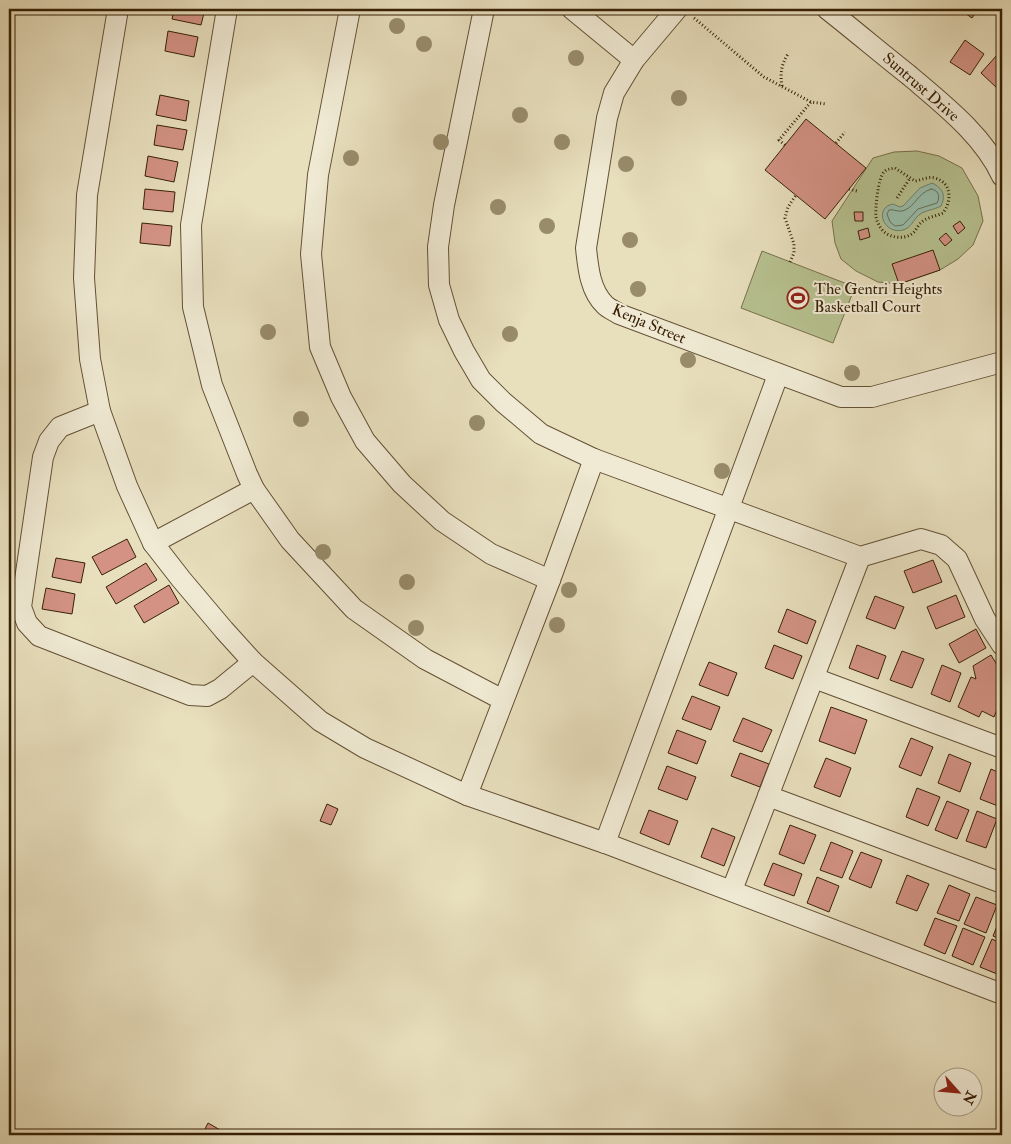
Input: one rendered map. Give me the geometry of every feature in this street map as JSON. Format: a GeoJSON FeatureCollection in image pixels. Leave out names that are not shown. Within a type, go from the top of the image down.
{"type":"FeatureCollection","features":[{"type":"Feature","properties":{"kind":"street"},"geometry":{"type":"LineString","coordinates":[[118,9],[87,194],[84,278],[90,359],[100,411],[127,486],[153,543],[224,630],[253,662],[320,720],[365,748],[467,795],[732,890],[1002,994]]}},
{"type":"Feature","properties":{"kind":"street"},"geometry":{"type":"LineString","coordinates":[[226,9],[191,225],[193,307],[212,385],[247,474],[254,489],[290,540],[354,609],[425,659],[503,700]]}},
{"type":"Feature","properties":{"kind":"street"},"geometry":{"type":"LineString","coordinates":[[350,9],[318,175],[311,254],[320,347],[341,397],[365,441],[402,484],[442,521],[491,554],[550,580]]}},
{"type":"Feature","properties":{"kind":"street"},"geometry":{"type":"LineString","coordinates":[[484,9],[444,205],[438,247],[439,285],[449,320],[481,380],[503,402],[541,434],[594,459],[860,557],[921,540],[941,544],[957,559],[985,619],[1002,644]]}},
{"type":"Feature","properties":{"kind":"street"},"geometry":{"type":"LineString","coordinates":[[572,9],[634,60]]}},
{"type":"Feature","properties":{"kind":"street","name":"Suntrust Drive"},"geometry":{"type":"LineString","coordinates":[[827,9],[963,123],[981,143],[997,165],[1002,176]]}},
{"type":"Feature","properties":{"kind":"street","name":"Kenja Street"},"geometry":{"type":"LineString","coordinates":[[685,13],[634,60],[614,93],[606,118],[586,248],[588,270],[596,292],[605,305],[619,314],[842,397],[872,397],[1002,362]]}},
{"type":"Feature","properties":{"kind":"street"},"geometry":{"type":"LineString","coordinates":[[604,843],[730,508],[778,374]]}},
{"type":"Feature","properties":{"kind":"street"},"geometry":{"type":"LineString","coordinates":[[100,411],[60,427],[49,441],[43,457],[21,607],[27,623],[39,636],[190,694],[207,696],[220,689],[253,662]]}},
{"type":"Feature","properties":{"kind":"street"},"geometry":{"type":"LineString","coordinates":[[467,795],[550,580],[594,459]]}},
{"type":"Feature","properties":{"kind":"street"},"geometry":{"type":"LineString","coordinates":[[153,543],[254,489]]}},
{"type":"Feature","properties":{"kind":"street"},"geometry":{"type":"LineString","coordinates":[[732,890],[860,557]]}},
{"type":"Feature","properties":{"kind":"street"},"geometry":{"type":"LineString","coordinates":[[814,678],[1002,748]]}},
{"type":"Feature","properties":{"kind":"street"},"geometry":{"type":"LineString","coordinates":[[768,796],[1002,883]]}},
{"type":"Feature","properties":{"kind":"path"},"geometry":{"type":"LineString","coordinates":[[685,13],[764,77],[811,102],[826,104]]}},
{"type":"Feature","properties":{"kind":"path"},"geometry":{"type":"LineString","coordinates":[[782,86],[781,70],[788,54]]}},
{"type":"Feature","properties":{"kind":"path"},"geometry":{"type":"LineString","coordinates":[[785,145],[779,140],[811,102]]}},
{"type":"Feature","properties":{"kind":"path"},"geometry":{"type":"LineString","coordinates":[[836,144],[845,132]]}},
{"type":"Feature","properties":{"kind":"path"},"geometry":{"type":"LineString","coordinates":[[895,168],[910,178],[916,181],[934,177],[943,182],[950,195],[948,204],[944,213],[926,219],[908,236],[896,238],[881,229],[876,216],[880,177],[885,170],[895,168]]}},
{"type":"Feature","properties":{"kind":"path"},"geometry":{"type":"LineString","coordinates":[[897,198],[910,178]]}},
{"type":"Feature","properties":{"kind":"path"},"geometry":{"type":"LineString","coordinates":[[849,190],[857,191]]}},
{"type":"Feature","properties":{"kind":"path"},"geometry":{"type":"LineString","coordinates":[[790,262],[794,253],[794,244],[785,218],[788,207],[796,195]]}},
{"type":"Feature","properties":{"kind":"shaded area"},"geometry":{"type":"Polygon","coordinates":[[[917,151],[939,156],[962,168],[978,196],[983,221],[973,245],[958,259],[940,270],[899,284],[878,282],[856,271],[841,259],[835,243],[832,221],[873,158],[894,152],[917,151]]]}},
{"type":"Feature","properties":{"kind":"shaded area","name":"The Gentri Heights Basketball Court"},"geometry":{"type":"Polygon","coordinates":[[[762,251],[855,287],[833,343],[741,308],[762,251]]]}},
{"type":"Feature","properties":{"kind":"water"},"geometry":{"type":"Polygon","coordinates":[[[932,183],[939,187],[942,192],[941,206],[921,213],[908,228],[903,230],[891,229],[886,225],[882,215],[883,210],[887,206],[893,204],[900,207],[903,206],[920,188],[932,183]]]}},
{"type":"Feature","properties":{"kind":"building"},"geometry":{"type":"Polygon","coordinates":[[[174,9],[205,9],[201,25],[172,19],[174,9]]]}},
{"type":"Feature","properties":{"kind":"building"},"geometry":{"type":"Polygon","coordinates":[[[959,9],[978,9],[972,18],[959,9]]]}},
{"type":"Feature","properties":{"kind":"building"},"geometry":{"type":"Polygon","coordinates":[[[168,31],[198,37],[194,57],[165,51],[168,31]]]}},
{"type":"Feature","properties":{"kind":"building"},"geometry":{"type":"Polygon","coordinates":[[[965,40],[984,54],[970,75],[950,62],[965,40]]]}},
{"type":"Feature","properties":{"kind":"building"},"geometry":{"type":"Polygon","coordinates":[[[997,55],[1002,60],[1002,84],[998,89],[981,73],[997,55]]]}},
{"type":"Feature","properties":{"kind":"building"},"geometry":{"type":"Polygon","coordinates":[[[160,95],[189,101],[186,121],[156,115],[160,95]]]}},
{"type":"Feature","properties":{"kind":"building"},"geometry":{"type":"Polygon","coordinates":[[[806,119],[866,168],[825,219],[765,170],[806,119]]]}},
{"type":"Feature","properties":{"kind":"building"},"geometry":{"type":"Polygon","coordinates":[[[157,125],[187,130],[183,150],[154,145],[157,125]]]}},
{"type":"Feature","properties":{"kind":"building"},"geometry":{"type":"Polygon","coordinates":[[[148,156],[178,162],[174,182],[145,176],[148,156]]]}},
{"type":"Feature","properties":{"kind":"building"},"geometry":{"type":"Polygon","coordinates":[[[145,189],[175,192],[173,212],[143,209],[145,189]]]}},
{"type":"Feature","properties":{"kind":"building"},"geometry":{"type":"Polygon","coordinates":[[[854,212],[863,212],[863,221],[855,221],[854,212]]]}},
{"type":"Feature","properties":{"kind":"building"},"geometry":{"type":"Polygon","coordinates":[[[960,221],[965,228],[958,234],[953,226],[960,221]]]}},
{"type":"Feature","properties":{"kind":"building"},"geometry":{"type":"Polygon","coordinates":[[[142,223],[172,226],[170,246],[140,243],[142,223]]]}},
{"type":"Feature","properties":{"kind":"building"},"geometry":{"type":"Polygon","coordinates":[[[868,228],[870,237],[860,240],[858,231],[868,228]]]}},
{"type":"Feature","properties":{"kind":"building"},"geometry":{"type":"Polygon","coordinates":[[[946,233],[952,240],[945,246],[939,239],[946,233]]]}},
{"type":"Feature","properties":{"kind":"building"},"geometry":{"type":"Polygon","coordinates":[[[933,250],[940,270],[899,284],[892,264],[933,250]]]}},
{"type":"Feature","properties":{"kind":"building"},"geometry":{"type":"Polygon","coordinates":[[[127,539],[136,557],[102,575],[92,557],[127,539]]]}},
{"type":"Feature","properties":{"kind":"building"},"geometry":{"type":"Polygon","coordinates":[[[56,558],[85,563],[81,583],[52,577],[56,558]]]}},
{"type":"Feature","properties":{"kind":"building"},"geometry":{"type":"Polygon","coordinates":[[[933,560],[942,582],[913,593],[904,571],[933,560]]]}},
{"type":"Feature","properties":{"kind":"building"},"geometry":{"type":"Polygon","coordinates":[[[146,563],[157,580],[116,604],[106,587],[146,563]]]}},
{"type":"Feature","properties":{"kind":"building"},"geometry":{"type":"Polygon","coordinates":[[[169,585],[179,603],[144,623],[134,606],[169,585]]]}},
{"type":"Feature","properties":{"kind":"building"},"geometry":{"type":"Polygon","coordinates":[[[46,588],[75,594],[72,614],[42,609],[46,588]]]}},
{"type":"Feature","properties":{"kind":"building"},"geometry":{"type":"Polygon","coordinates":[[[956,595],[965,617],[936,629],[927,607],[956,595]]]}},
{"type":"Feature","properties":{"kind":"building"},"geometry":{"type":"Polygon","coordinates":[[[875,596],[904,607],[895,629],[866,618],[875,596]]]}},
{"type":"Feature","properties":{"kind":"building"},"geometry":{"type":"Polygon","coordinates":[[[787,609],[816,621],[807,644],[778,632],[787,609]]]}},
{"type":"Feature","properties":{"kind":"building"},"geometry":{"type":"Polygon","coordinates":[[[976,629],[986,648],[959,663],[949,644],[976,629]]]}},
{"type":"Feature","properties":{"kind":"building"},"geometry":{"type":"Polygon","coordinates":[[[774,645],[802,656],[793,679],[765,668],[774,645]]]}},
{"type":"Feature","properties":{"kind":"building"},"geometry":{"type":"Polygon","coordinates":[[[857,645],[886,656],[878,679],[849,668],[857,645]]]}},
{"type":"Feature","properties":{"kind":"building"},"geometry":{"type":"Polygon","coordinates":[[[902,651],[924,659],[912,688],[890,680],[902,651]]]}},
{"type":"Feature","properties":{"kind":"building"},"geometry":{"type":"Polygon","coordinates":[[[991,655],[1002,673],[1002,697],[994,717],[982,711],[979,717],[958,707],[971,677],[976,679],[973,666],[991,655]]]}},
{"type":"Feature","properties":{"kind":"building"},"geometry":{"type":"Polygon","coordinates":[[[709,662],[737,673],[728,696],[699,685],[709,662]]]}},
{"type":"Feature","properties":{"kind":"building"},"geometry":{"type":"Polygon","coordinates":[[[942,665],[961,673],[950,702],[931,694],[942,665]]]}},
{"type":"Feature","properties":{"kind":"building"},"geometry":{"type":"Polygon","coordinates":[[[692,696],[720,707],[711,730],[682,719],[692,696]]]}},
{"type":"Feature","properties":{"kind":"building"},"geometry":{"type":"Polygon","coordinates":[[[831,707],[867,720],[855,754],[819,741],[831,707]]]}},
{"type":"Feature","properties":{"kind":"building"},"geometry":{"type":"Polygon","coordinates":[[[743,718],[772,730],[762,752],[733,741],[743,718]]]}},
{"type":"Feature","properties":{"kind":"building"},"geometry":{"type":"Polygon","coordinates":[[[677,730],[706,741],[697,764],[668,753],[677,730]]]}},
{"type":"Feature","properties":{"kind":"building"},"geometry":{"type":"Polygon","coordinates":[[[911,738],[933,747],[921,776],[899,767],[911,738]]]}},
{"type":"Feature","properties":{"kind":"building"},"geometry":{"type":"Polygon","coordinates":[[[740,753],[769,764],[760,787],[731,776],[740,753]]]}},
{"type":"Feature","properties":{"kind":"building"},"geometry":{"type":"Polygon","coordinates":[[[949,754],[971,763],[960,792],[938,783],[949,754]]]}},
{"type":"Feature","properties":{"kind":"building"},"geometry":{"type":"Polygon","coordinates":[[[826,758],[851,768],[840,797],[814,787],[826,758]]]}},
{"type":"Feature","properties":{"kind":"building"},"geometry":{"type":"Polygon","coordinates":[[[667,766],[696,777],[687,800],[658,789],[667,766]]]}},
{"type":"Feature","properties":{"kind":"building"},"geometry":{"type":"Polygon","coordinates":[[[991,769],[1002,774],[1002,795],[998,806],[980,799],[991,769]]]}},
{"type":"Feature","properties":{"kind":"building"},"geometry":{"type":"Polygon","coordinates":[[[917,788],[940,797],[928,826],[906,817],[917,788]]]}},
{"type":"Feature","properties":{"kind":"building"},"geometry":{"type":"Polygon","coordinates":[[[947,801],[969,810],[957,839],[935,830],[947,801]]]}},
{"type":"Feature","properties":{"kind":"building"},"geometry":{"type":"Polygon","coordinates":[[[327,804],[338,809],[331,825],[320,821],[327,804]]]}},
{"type":"Feature","properties":{"kind":"building"},"geometry":{"type":"Polygon","coordinates":[[[649,810],[678,821],[669,845],[640,833],[649,810]]]}},
{"type":"Feature","properties":{"kind":"building"},"geometry":{"type":"Polygon","coordinates":[[[977,811],[997,819],[986,848],[966,841],[977,811]]]}},
{"type":"Feature","properties":{"kind":"building"},"geometry":{"type":"Polygon","coordinates":[[[790,825],[816,835],[804,864],[779,854],[790,825]]]}},
{"type":"Feature","properties":{"kind":"building"},"geometry":{"type":"Polygon","coordinates":[[[712,828],[735,837],[724,866],[701,857],[712,828]]]}},
{"type":"Feature","properties":{"kind":"building"},"geometry":{"type":"Polygon","coordinates":[[[831,842],[853,851],[842,878],[820,870],[831,842]]]}},
{"type":"Feature","properties":{"kind":"building"},"geometry":{"type":"Polygon","coordinates":[[[861,852],[882,860],[871,888],[849,879],[861,852]]]}},
{"type":"Feature","properties":{"kind":"building"},"geometry":{"type":"Polygon","coordinates":[[[773,863],[802,874],[794,896],[764,885],[773,863]]]}},
{"type":"Feature","properties":{"kind":"building"},"geometry":{"type":"Polygon","coordinates":[[[907,875],[929,884],[917,911],[896,903],[907,875]]]}},
{"type":"Feature","properties":{"kind":"building"},"geometry":{"type":"Polygon","coordinates":[[[817,877],[839,886],[829,912],[807,903],[817,877]]]}},
{"type":"Feature","properties":{"kind":"building"},"geometry":{"type":"Polygon","coordinates":[[[949,885],[970,894],[959,921],[937,913],[949,885]]]}},
{"type":"Feature","properties":{"kind":"building"},"geometry":{"type":"Polygon","coordinates":[[[976,897],[997,905],[986,933],[964,924],[976,897]]]}},
{"type":"Feature","properties":{"kind":"building"},"geometry":{"type":"Polygon","coordinates":[[[1002,914],[1002,940],[993,936],[1002,914]]]}},
{"type":"Feature","properties":{"kind":"building"},"geometry":{"type":"Polygon","coordinates":[[[935,918],[957,926],[945,954],[924,945],[935,918]]]}},
{"type":"Feature","properties":{"kind":"building"},"geometry":{"type":"Polygon","coordinates":[[[963,928],[985,937],[973,965],[952,956],[963,928]]]}},
{"type":"Feature","properties":{"kind":"building"},"geometry":{"type":"Polygon","coordinates":[[[992,939],[1002,944],[1002,976],[980,967],[992,939]]]}},
{"type":"Feature","properties":{"kind":"building"},"geometry":{"type":"Polygon","coordinates":[[[208,1123],[222,1131],[219,1135],[202,1135],[208,1123]]]}},
{"type":"Feature","properties":{"kind":"place","name":"The Gentri Heights Basketball Court"},"geometry":{"type":"Point","coordinates":[798,298]}}]}
